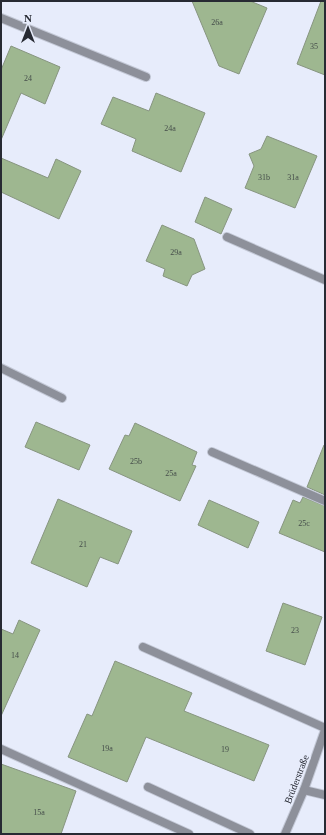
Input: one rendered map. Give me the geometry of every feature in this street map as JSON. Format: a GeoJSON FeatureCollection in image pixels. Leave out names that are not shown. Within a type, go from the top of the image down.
{"type":"FeatureCollection","features":[{"type":"Feature","properties":{"kind":"street"},"geometry":{"type":"LineString","coordinates":[[1,18],[146,77]]}},
{"type":"Feature","properties":{"kind":"street"},"geometry":{"type":"LineString","coordinates":[[227,237],[325,280]]}},
{"type":"Feature","properties":{"kind":"street"},"geometry":{"type":"LineString","coordinates":[[1,368],[62,398]]}},
{"type":"Feature","properties":{"kind":"street"},"geometry":{"type":"LineString","coordinates":[[212,452],[325,501]]}},
{"type":"Feature","properties":{"kind":"street"},"geometry":{"type":"LineString","coordinates":[[143,647],[325,729]]}},
{"type":"Feature","properties":{"kind":"street","name":"Brüderstraße"},"geometry":{"type":"LineString","coordinates":[[284,834],[304,790],[325,729]]}},
{"type":"Feature","properties":{"kind":"street"},"geometry":{"type":"LineString","coordinates":[[1,749],[189,834]]}},
{"type":"Feature","properties":{"kind":"street"},"geometry":{"type":"LineString","coordinates":[[148,787],[250,834]]}},
{"type":"Feature","properties":{"kind":"street"},"geometry":{"type":"LineString","coordinates":[[304,790],[325,795]]}},
{"type":"Feature","properties":{"kind":"building"},"geometry":{"type":"Polygon","coordinates":[[[192,1],[250,1],[267,8],[239,74],[219,66],[192,1]]]}},
{"type":"Feature","properties":{"kind":"building"},"geometry":{"type":"Polygon","coordinates":[[[321,1],[325,1],[325,75],[297,64],[321,1]]]}},
{"type":"Feature","properties":{"kind":"building"},"geometry":{"type":"Polygon","coordinates":[[[11,46],[60,67],[45,104],[21,93],[1,140],[1,70],[11,46]]]}},
{"type":"Feature","properties":{"kind":"building"},"geometry":{"type":"Polygon","coordinates":[[[156,93],[205,113],[181,172],[132,151],[136,139],[101,124],[113,97],[149,111],[156,93]]]}},
{"type":"Feature","properties":{"kind":"building"},"geometry":{"type":"Polygon","coordinates":[[[267,136],[317,156],[295,208],[245,188],[254,166],[249,154],[261,149],[267,136]]]}},
{"type":"Feature","properties":{"kind":"building"},"geometry":{"type":"Polygon","coordinates":[[[1,158],[48,178],[56,159],[81,171],[59,219],[1,192],[1,158]]]}},
{"type":"Feature","properties":{"kind":"building"},"geometry":{"type":"Polygon","coordinates":[[[205,197],[232,209],[221,234],[195,222],[205,197]]]}},
{"type":"Feature","properties":{"kind":"building"},"geometry":{"type":"Polygon","coordinates":[[[162,225],[194,239],[205,269],[192,275],[187,286],[163,276],[165,269],[146,261],[162,225]]]}},
{"type":"Feature","properties":{"kind":"building"},"geometry":{"type":"Polygon","coordinates":[[[36,422],[90,445],[79,470],[25,447],[36,422]]]}},
{"type":"Feature","properties":{"kind":"building"},"geometry":{"type":"Polygon","coordinates":[[[135,423],[197,452],[192,465],[196,466],[180,501],[109,469],[125,435],[129,436],[135,423]]]}},
{"type":"Feature","properties":{"kind":"building"},"geometry":{"type":"Polygon","coordinates":[[[325,445],[325,495],[307,487],[325,445]]]}},
{"type":"Feature","properties":{"kind":"building"},"geometry":{"type":"Polygon","coordinates":[[[303,497],[325,506],[325,552],[279,533],[293,500],[300,503],[303,497]]]}},
{"type":"Feature","properties":{"kind":"building"},"geometry":{"type":"Polygon","coordinates":[[[58,499],[132,531],[118,564],[100,557],[87,587],[31,563],[58,499]]]}},
{"type":"Feature","properties":{"kind":"building"},"geometry":{"type":"Polygon","coordinates":[[[209,500],[259,522],[248,548],[198,525],[209,500]]]}},
{"type":"Feature","properties":{"kind":"building"},"geometry":{"type":"Polygon","coordinates":[[[283,603],[322,617],[305,665],[266,651],[283,603]]]}},
{"type":"Feature","properties":{"kind":"building"},"geometry":{"type":"Polygon","coordinates":[[[19,620],[40,630],[1,716],[1,629],[13,634],[19,620]]]}},
{"type":"Feature","properties":{"kind":"building"},"geometry":{"type":"Polygon","coordinates":[[[115,661],[192,693],[184,711],[269,745],[254,781],[146,737],[127,782],[68,757],[87,714],[92,716],[115,661]]]}},
{"type":"Feature","properties":{"kind":"building"},"geometry":{"type":"Polygon","coordinates":[[[1,764],[76,791],[61,834],[1,834],[1,764]]]}}]}
